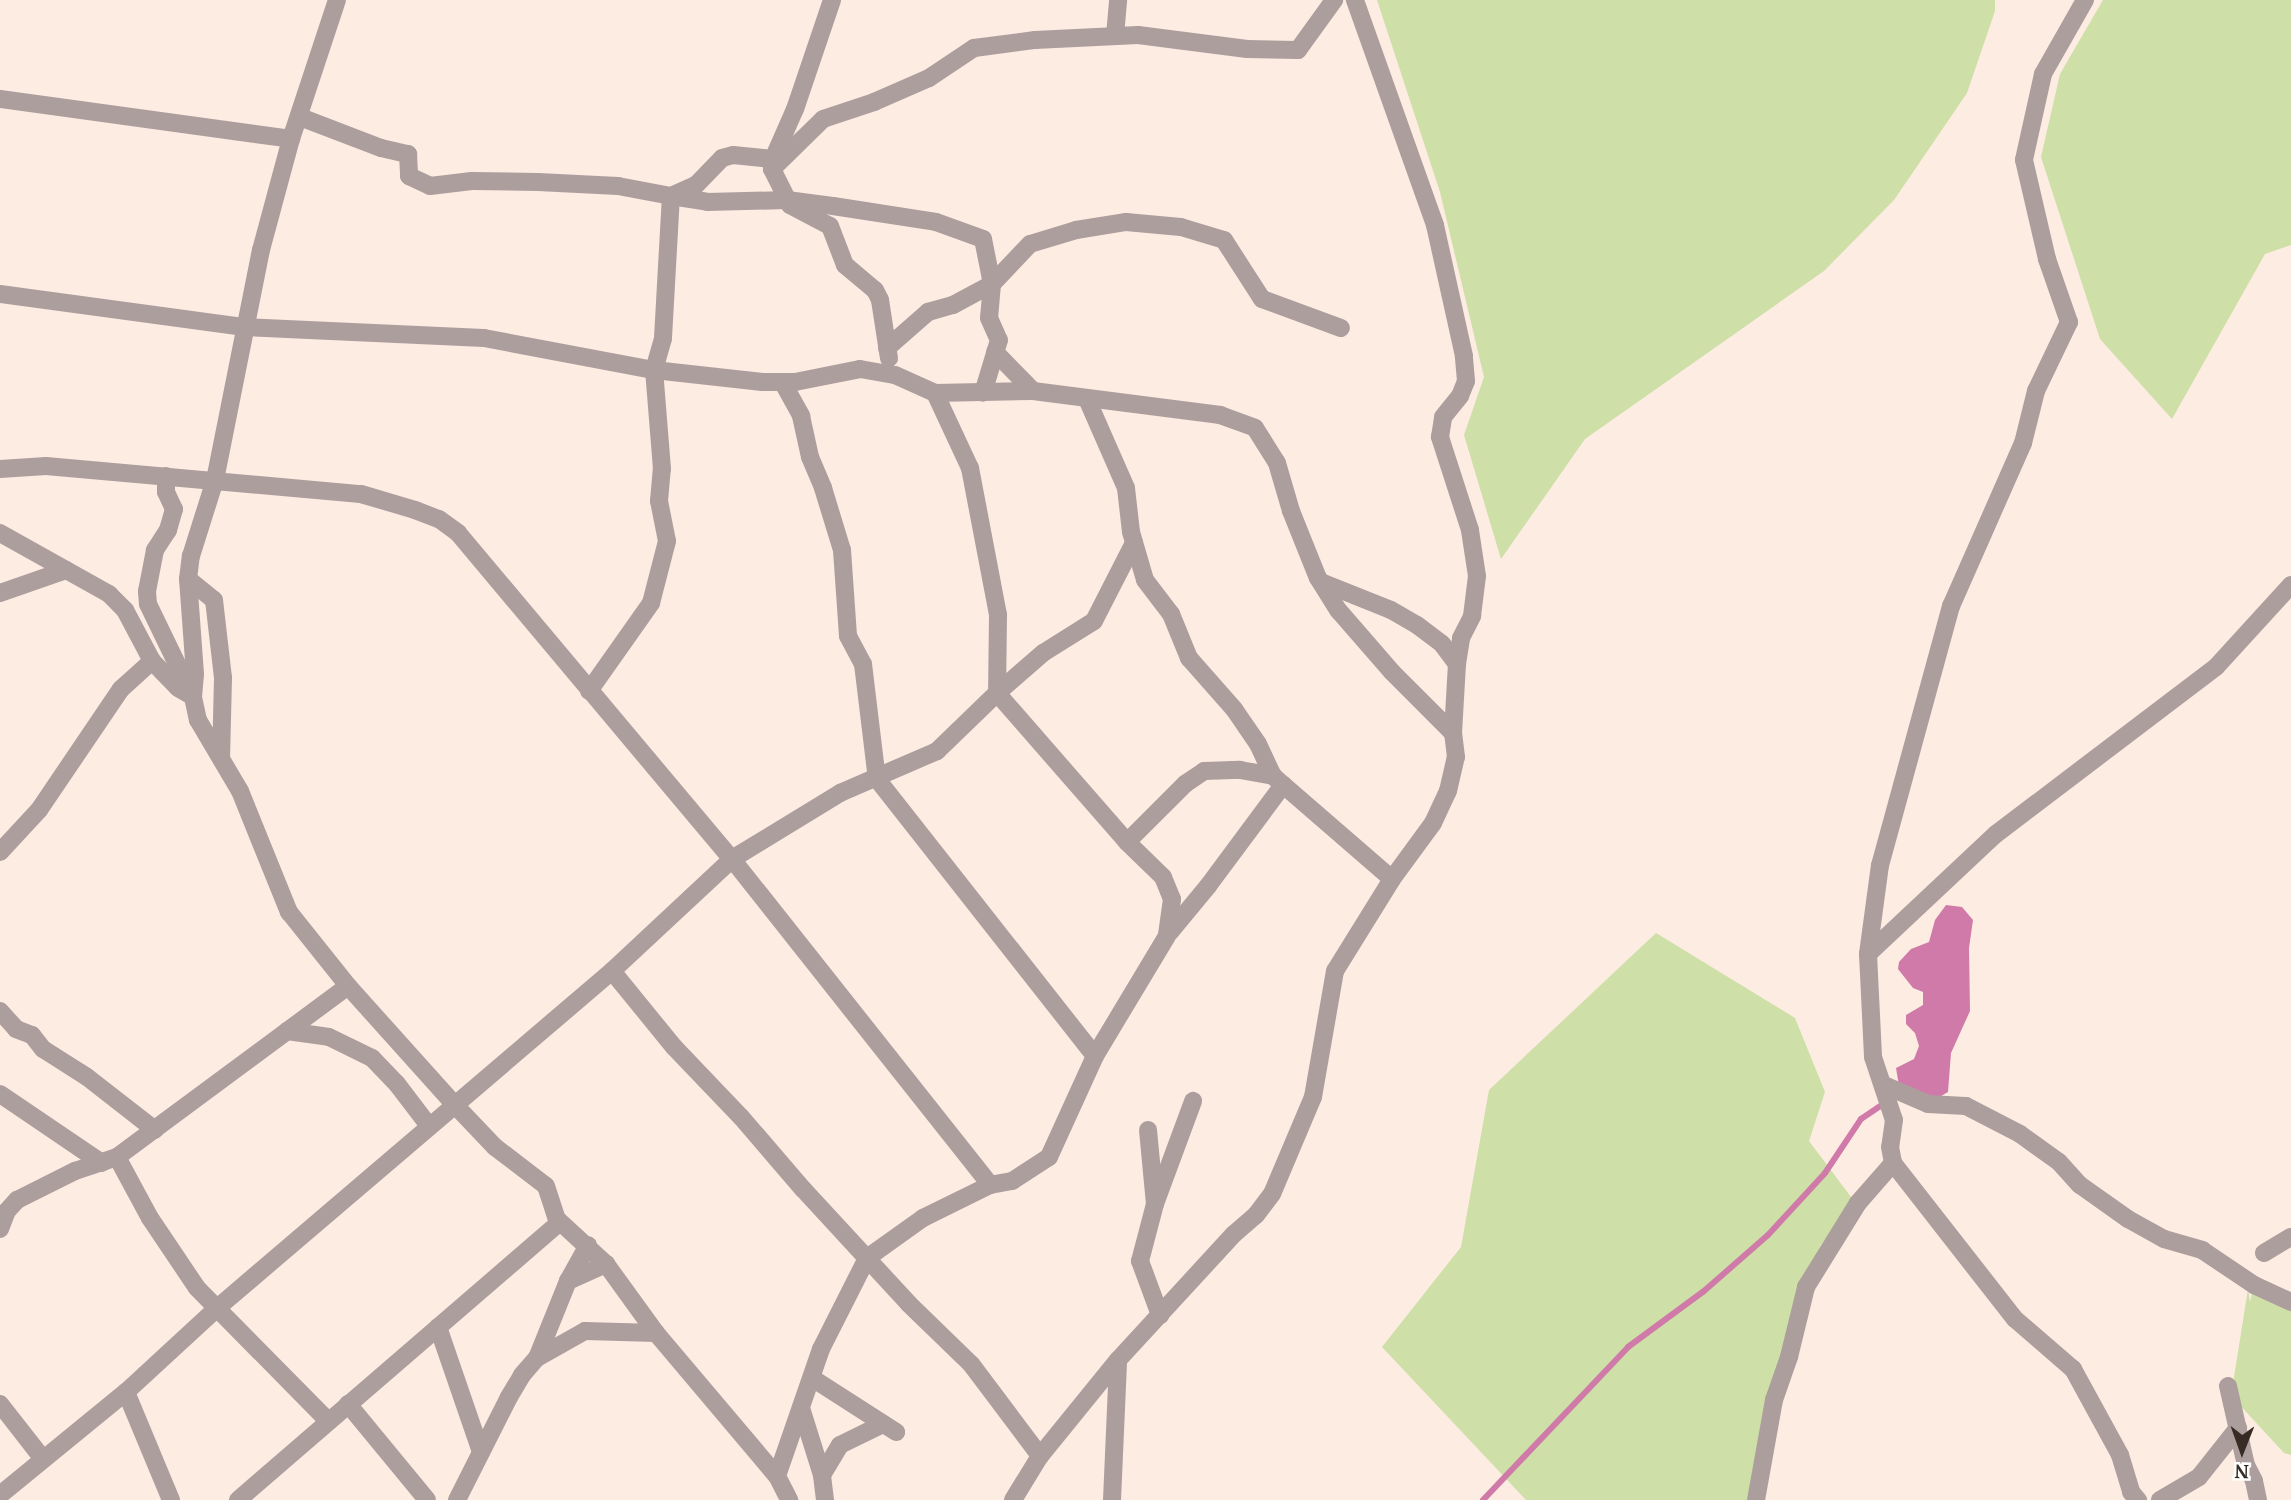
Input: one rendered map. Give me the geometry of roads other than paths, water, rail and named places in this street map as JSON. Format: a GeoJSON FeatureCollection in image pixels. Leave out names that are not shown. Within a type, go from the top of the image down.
{"type":"FeatureCollection","features":[{"type":"Feature","properties":{"kind":"street"},"geometry":{"type":"LineString","coordinates":[[193,697],[195,674],[188,579],[191,556],[215,480],[243,327],[291,139],[337,0]]}},
{"type":"Feature","properties":{"kind":"street"},"geometry":{"type":"LineString","coordinates":[[832,0],[773,164],[787,200],[830,226],[845,265],[875,290],[880,300],[887,348],[895,375]]}},
{"type":"Feature","properties":{"kind":"street"},"geometry":{"type":"LineString","coordinates":[[1115,37],[1118,0]]}},
{"type":"Feature","properties":{"kind":"street"},"geometry":{"type":"LineString","coordinates":[[773,164],[823,119],[874,102],[929,78],[974,48],[1035,40],[1138,35],[1247,49],[1298,50],[1334,0]]}},
{"type":"Feature","properties":{"kind":"street"},"geometry":{"type":"LineString","coordinates":[[1013,1500],[1040,1456],[1118,1360],[1234,1234],[1256,1215],[1272,1194],[1313,1097],[1335,971],[1392,879],[1433,823],[1448,791],[1456,757],[1453,733],[1457,664],[1461,638],[1472,615],[1477,576],[1476,554],[1444,452],[1440,427],[1443,417],[1460,396],[1466,381],[1464,356],[1435,225],[1355,0]]}},
{"type":"Feature","properties":{"kind":"street"},"geometry":{"type":"LineString","coordinates":[[2085,0],[2043,74],[2024,160],[2048,259],[2069,322],[2036,391],[2023,443],[1951,606],[1881,865],[1868,954],[1873,1057],[1894,1120],[1890,1147],[1893,1163],[2015,1319],[2073,1368],[2120,1455],[2131,1493],[2138,1500]]}},
{"type":"Feature","properties":{"kind":"street"},"geometry":{"type":"LineString","coordinates":[[0,99],[291,139]]}},
{"type":"Feature","properties":{"kind":"street"},"geometry":{"type":"LineString","coordinates":[[300,117],[381,148],[408,154],[409,177],[429,186],[472,181],[538,182],[618,187],[707,202],[787,200],[936,222],[983,239],[992,284],[989,318],[999,340],[983,393]]}},
{"type":"Feature","properties":{"kind":"street"},"geometry":{"type":"LineString","coordinates":[[671,196],[696,185],[722,158],[733,155],[773,164]]}},
{"type":"Feature","properties":{"kind":"street"},"geometry":{"type":"LineString","coordinates":[[589,691],[650,603],[667,541],[659,500],[662,469],[654,370],[663,338],[671,196]]}},
{"type":"Feature","properties":{"kind":"street"},"geometry":{"type":"LineString","coordinates":[[887,348],[928,312],[953,304],[992,284],[1030,244],[1076,230],[1126,222],[1181,227],[1224,240],[1262,299],[1341,328]]}},
{"type":"Feature","properties":{"kind":"street"},"geometry":{"type":"LineString","coordinates":[[0,294],[243,327],[484,338],[654,370],[783,383],[860,369],[895,375],[935,393],[1032,391],[1220,415],[1255,428],[1277,463],[1291,511],[1321,582],[1339,611],[1392,672],[1453,733]]}},
{"type":"Feature","properties":{"kind":"street"},"geometry":{"type":"LineString","coordinates":[[995,352],[1032,391]]}},
{"type":"Feature","properties":{"kind":"street"},"geometry":{"type":"LineString","coordinates":[[783,383],[801,416],[810,457],[823,488],[842,550],[848,636],[863,664],[877,779],[1095,1056]]}},
{"type":"Feature","properties":{"kind":"street"},"geometry":{"type":"LineString","coordinates":[[935,393],[970,468],[998,615],[997,693],[1127,842],[1163,877],[1172,899],[1167,936]]}},
{"type":"Feature","properties":{"kind":"street"},"geometry":{"type":"LineString","coordinates":[[1087,399],[1126,488],[1134,543],[1145,580],[1171,614],[1189,658],[1234,709],[1258,744],[1278,781],[1392,879]]}},
{"type":"Feature","properties":{"kind":"street"},"geometry":{"type":"LineString","coordinates":[[0,469],[46,466],[361,494],[439,519],[458,533],[732,859],[990,1185]]}},
{"type":"Feature","properties":{"kind":"street"},"geometry":{"type":"LineString","coordinates":[[166,476],[166,492],[174,509],[168,530],[155,551],[147,592],[148,604],[193,697],[198,720],[240,791],[289,912],[348,986],[454,1104],[495,1147],[546,1186],[560,1222],[606,1264],[656,1333],[778,1476],[789,1500]]}},
{"type":"Feature","properties":{"kind":"street"},"geometry":{"type":"LineString","coordinates":[[0,533],[109,594],[125,610],[152,661],[178,688],[193,697]]}},
{"type":"Feature","properties":{"kind":"street"},"geometry":{"type":"LineString","coordinates":[[0,1495],[126,1392],[216,1309],[612,971],[732,859],[820,803],[877,779],[947,744],[997,693],[1043,653],[1094,621],[1134,543]]}},
{"type":"Feature","properties":{"kind":"street"},"geometry":{"type":"LineString","coordinates":[[0,593],[66,570]]}},
{"type":"Feature","properties":{"kind":"street"},"geometry":{"type":"LineString","coordinates":[[188,579],[214,600],[223,678],[222,758]]}},
{"type":"Feature","properties":{"kind":"street"},"geometry":{"type":"LineString","coordinates":[[1321,582],[1391,610],[1417,625],[1442,644],[1457,664]]}},
{"type":"Feature","properties":{"kind":"street"},"geometry":{"type":"LineString","coordinates":[[1868,954],[1996,834],[2216,667],[2291,584]]}},
{"type":"Feature","properties":{"kind":"street"},"geometry":{"type":"LineString","coordinates":[[0,852],[39,810],[121,688],[152,661]]}},
{"type":"Feature","properties":{"kind":"street"},"geometry":{"type":"LineString","coordinates":[[1127,842],[1185,784],[1204,771],[1240,769],[1278,781]]}},
{"type":"Feature","properties":{"kind":"street"},"geometry":{"type":"LineString","coordinates":[[778,1476],[831,1326],[867,1258],[923,1218],[990,1185],[1012,1181],[1032,1171],[1049,1157],[1095,1056],[1167,936],[1209,886],[1278,781]]}},
{"type":"Feature","properties":{"kind":"street"},"geometry":{"type":"LineString","coordinates":[[612,971],[674,1047],[741,1116],[938,1334],[971,1364],[1040,1456]]}},
{"type":"Feature","properties":{"kind":"street"},"geometry":{"type":"LineString","coordinates":[[0,1229],[7,1211],[17,1200],[75,1171],[109,1160],[155,1130],[348,986]]}},
{"type":"Feature","properties":{"kind":"street"},"geometry":{"type":"LineString","coordinates":[[0,1011],[16,1029],[32,1035],[43,1049],[87,1077],[155,1130]]}},
{"type":"Feature","properties":{"kind":"street"},"geometry":{"type":"LineString","coordinates":[[287,1031],[329,1037],[372,1058],[429,1126]]}},
{"type":"Feature","properties":{"kind":"street"},"geometry":{"type":"LineString","coordinates":[[383,1069],[404,1049]]}},
{"type":"Feature","properties":{"kind":"street"},"geometry":{"type":"LineString","coordinates":[[1884,1085],[1928,1104],[1966,1107],[2020,1134],[2059,1162],[2080,1185],[2128,1219],[2164,1239],[2202,1250],[2254,1285],[2291,1302]]}},
{"type":"Feature","properties":{"kind":"street"},"geometry":{"type":"LineString","coordinates":[[0,1094],[109,1160],[197,1288],[328,1421]]}},
{"type":"Feature","properties":{"kind":"street"},"geometry":{"type":"LineString","coordinates":[[1160,1315],[1140,1261],[1155,1204],[1193,1101]]}},
{"type":"Feature","properties":{"kind":"street"},"geometry":{"type":"LineString","coordinates":[[1148,1130],[1155,1204]]}},
{"type":"Feature","properties":{"kind":"street"},"geometry":{"type":"LineString","coordinates":[[1756,1500],[1774,1400],[1790,1357],[1806,1287],[1857,1203],[1893,1163]]}},
{"type":"Feature","properties":{"kind":"street"},"geometry":{"type":"LineString","coordinates":[[238,1500],[560,1222]]}},
{"type":"Feature","properties":{"kind":"street"},"geometry":{"type":"LineString","coordinates":[[2264,1253],[2291,1237]]}},
{"type":"Feature","properties":{"kind":"street"},"geometry":{"type":"LineString","coordinates":[[537,1359],[568,1281],[588,1245]]}},
{"type":"Feature","properties":{"kind":"street"},"geometry":{"type":"LineString","coordinates":[[568,1281],[606,1264]]}},
{"type":"Feature","properties":{"kind":"street"},"geometry":{"type":"LineString","coordinates":[[438,1327],[481,1452]]}},
{"type":"Feature","properties":{"kind":"street"},"geometry":{"type":"LineString","coordinates":[[457,1500],[522,1375],[537,1359],[585,1331],[656,1333]]}},
{"type":"Feature","properties":{"kind":"street"},"geometry":{"type":"LineString","coordinates":[[1112,1500],[1118,1360]]}},
{"type":"Feature","properties":{"kind":"street"},"geometry":{"type":"LineString","coordinates":[[812,1378],[889,1428],[840,1445],[821,1475]]}},
{"type":"Feature","properties":{"kind":"street"},"geometry":{"type":"LineString","coordinates":[[2228,1386],[2258,1500]]}},
{"type":"Feature","properties":{"kind":"street"},"geometry":{"type":"LineString","coordinates":[[126,1392],[171,1500]]}},
{"type":"Feature","properties":{"kind":"street"},"geometry":{"type":"LineString","coordinates":[[0,1404],[43,1459]]}},
{"type":"Feature","properties":{"kind":"street"},"geometry":{"type":"LineString","coordinates":[[348,1404],[427,1500]]}},
{"type":"Feature","properties":{"kind":"street"},"geometry":{"type":"LineString","coordinates":[[801,1409],[821,1475],[825,1500]]}},
{"type":"Feature","properties":{"kind":"street"},"geometry":{"type":"LineString","coordinates":[[2160,1500],[2199,1477],[2238,1428]]}},
{"type":"Feature","properties":{"kind":"waterway"},"geometry":{"type":"LineString","coordinates":[[1483,1500],[1628,1347],[1704,1291],[1768,1235],[1825,1173],[1861,1119],[1885,1103]]}}]}
